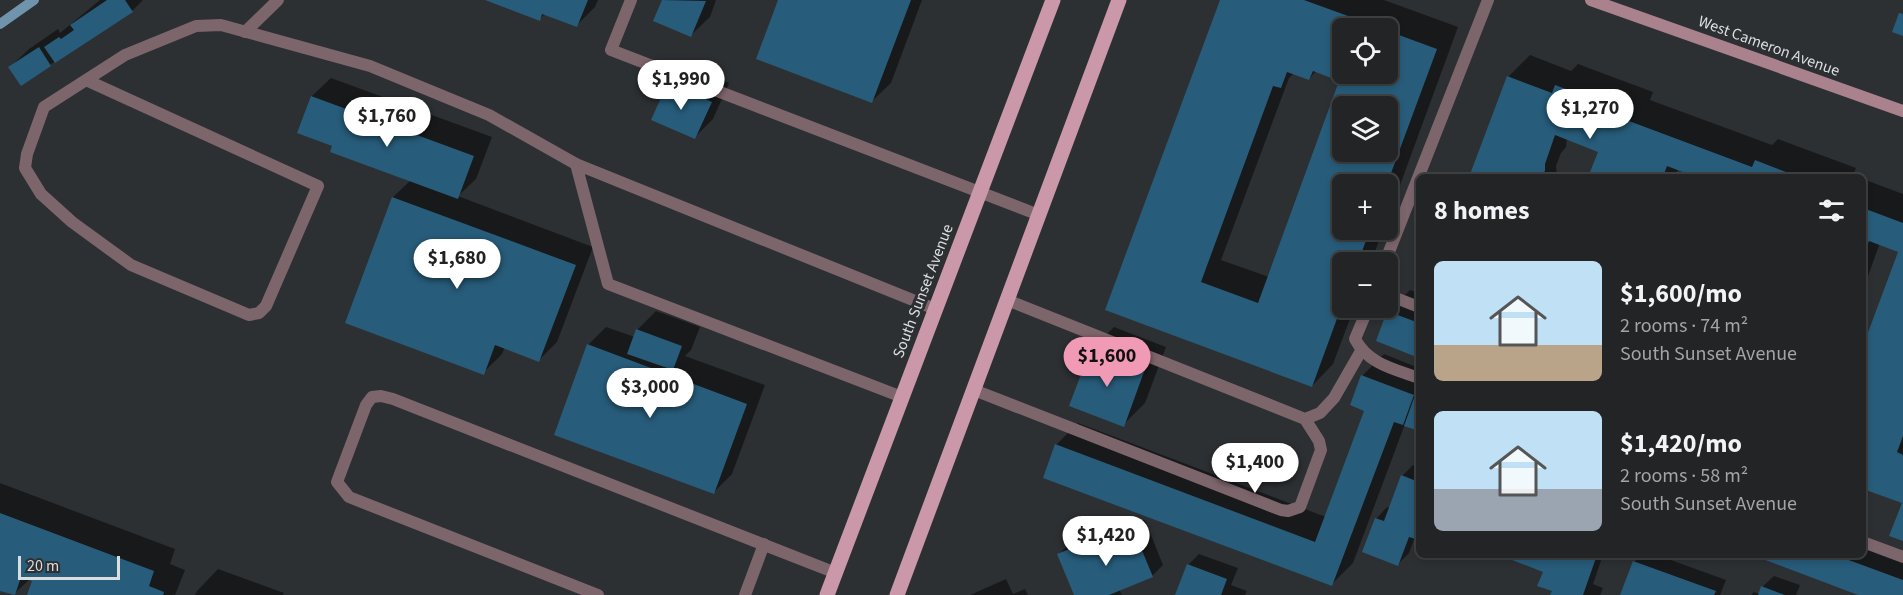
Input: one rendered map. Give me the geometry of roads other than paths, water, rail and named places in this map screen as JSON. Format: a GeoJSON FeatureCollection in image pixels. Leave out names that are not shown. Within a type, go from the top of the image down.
{"type":"FeatureCollection","features":[{"type":"Feature","properties":{"kind":"main road","name":"South Sunset Avenue"},"geometry":{"type":"LineString","coordinates":[[827,595],[1053,0]]}},
{"type":"Feature","properties":{"kind":"main road"},"geometry":{"type":"LineString","coordinates":[[897,595],[1119,0]]}},
{"type":"Feature","properties":{"kind":"street","name":"West Cameron Avenue"},"geometry":{"type":"LineString","coordinates":[[1591,0],[1903,111]]}},
{"type":"Feature","properties":{"kind":"lane"},"geometry":{"type":"LineString","coordinates":[[245,32],[279,0]]}},
{"type":"Feature","properties":{"kind":"lane"},"geometry":{"type":"LineString","coordinates":[[631,0],[611,50],[1039,215]]}},
{"type":"Feature","properties":{"kind":"lane"},"geometry":{"type":"LineString","coordinates":[[1420,174],[1488,0]]}},
{"type":"Feature","properties":{"kind":"lane"},"geometry":{"type":"LineString","coordinates":[[86,80],[318,186],[266,306],[259,313],[249,315],[131,265],[72,222],[41,194],[25,168],[27,154],[44,107],[86,80],[125,55],[196,26],[220,25],[370,66],[489,114],[576,164],[935,309]]}},
{"type":"Feature","properties":{"kind":"lane"},"geometry":{"type":"LineString","coordinates":[[576,164],[608,284],[902,397]]}},
{"type":"Feature","properties":{"kind":"lane"},"geometry":{"type":"LineString","coordinates":[[1389,252],[1416,183]]}},
{"type":"Feature","properties":{"kind":"lane"},"geometry":{"type":"LineString","coordinates":[[1398,299],[1416,306]]}},
{"type":"Feature","properties":{"kind":"lane"},"geometry":{"type":"LineString","coordinates":[[974,390],[1281,510],[1288,511],[1300,507],[1321,450],[1319,441],[1305,419],[1007,300]]}},
{"type":"Feature","properties":{"kind":"lane"},"geometry":{"type":"LineString","coordinates":[[1364,318],[1355,339],[1361,351],[1378,363],[1416,377]]}},
{"type":"Feature","properties":{"kind":"lane"},"geometry":{"type":"LineString","coordinates":[[1305,419],[1320,413],[1334,398],[1361,351]]}},
{"type":"Feature","properties":{"kind":"lane"},"geometry":{"type":"LineString","coordinates":[[598,595],[349,497],[337,482],[366,405],[372,397],[381,396],[393,399],[836,573]]}},
{"type":"Feature","properties":{"kind":"lane"},"geometry":{"type":"LineString","coordinates":[[1866,543],[1903,557]]}},
{"type":"Feature","properties":{"kind":"lane"},"geometry":{"type":"LineString","coordinates":[[745,595],[764,544]]}},
{"type":"Feature","properties":{"kind":"waterway"},"geometry":{"type":"LineString","coordinates":[[0,24],[34,0]]}}]}
